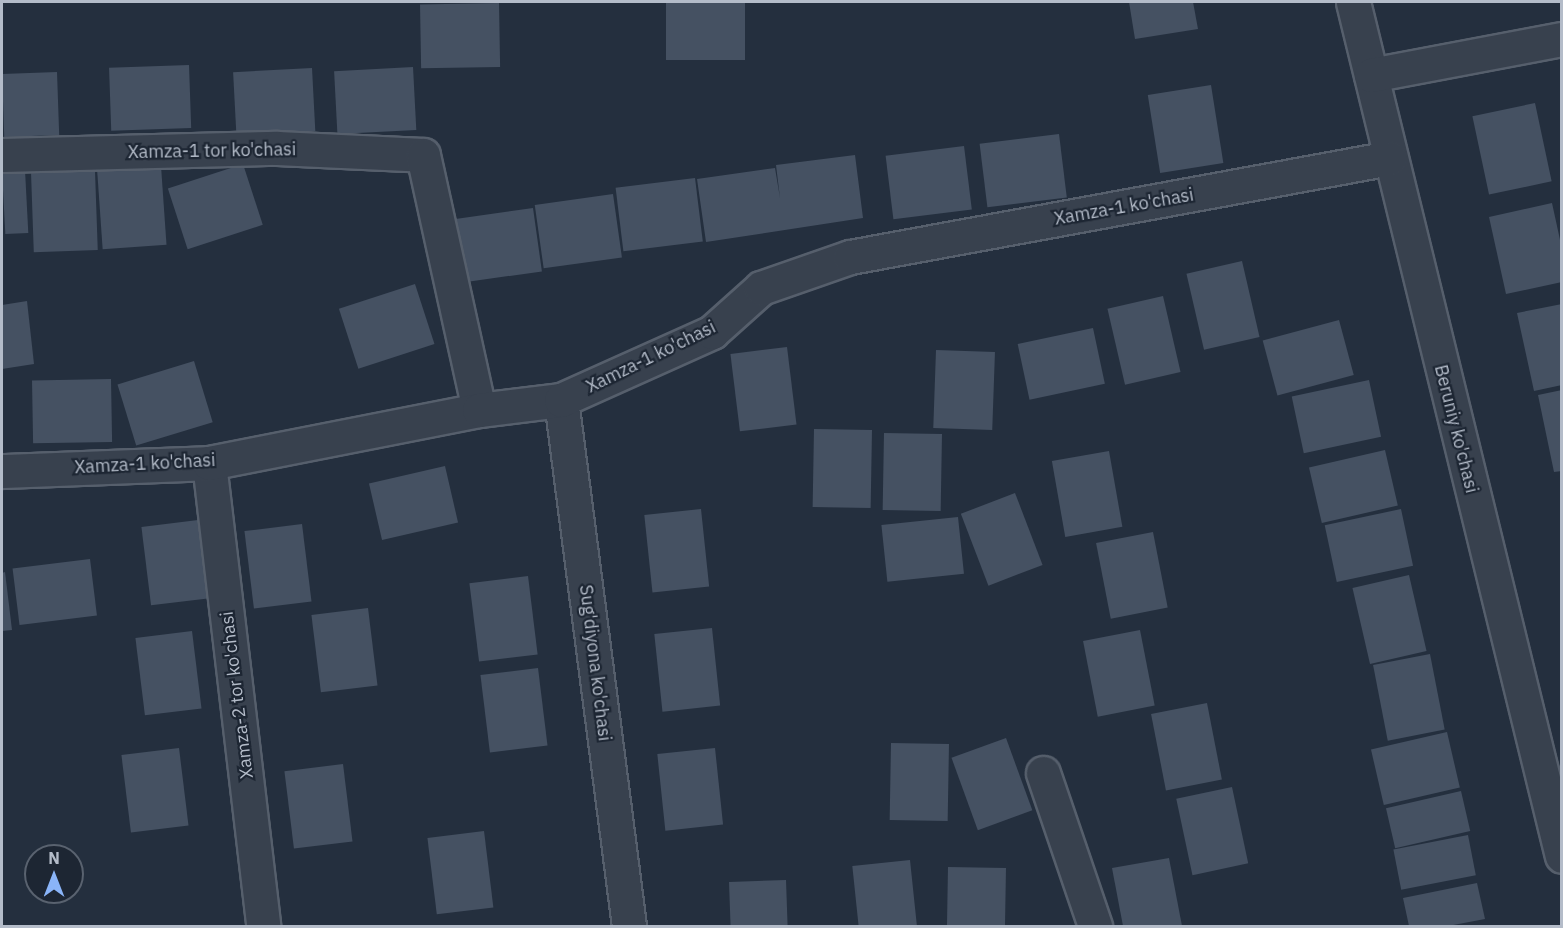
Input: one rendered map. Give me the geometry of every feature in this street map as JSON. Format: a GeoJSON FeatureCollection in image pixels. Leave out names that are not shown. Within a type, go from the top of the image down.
{"type":"FeatureCollection","features":[{"type":"Feature","properties":{"kind":"street","name":"Beruniy ko'chasi"},"geometry":{"type":"LineString","coordinates":[[1353,2],[1562,856]]}},
{"type":"Feature","properties":{"kind":"street"},"geometry":{"type":"LineString","coordinates":[[1371,75],[1562,39]]}},
{"type":"Feature","properties":{"kind":"street","name":"Xamza-1 tor ko'chasi"},"geometry":{"type":"LineString","coordinates":[[2,155],[278,148],[423,155],[479,410]]}},
{"type":"Feature","properties":{"kind":"street","name":"Xamza-1 ko'chasi"},"geometry":{"type":"LineString","coordinates":[[2,471],[209,464],[479,410],[561,400],[712,332],[762,288],[850,257],[1390,158]]}},
{"type":"Feature","properties":{"kind":"street","name":"Sug'diyona ko'chasi"},"geometry":{"type":"LineString","coordinates":[[561,400],[629,927]]}},
{"type":"Feature","properties":{"kind":"street","name":"Xamza-2 tor ko'chasi"},"geometry":{"type":"LineString","coordinates":[[209,464],[262,927]]}},
{"type":"Feature","properties":{"kind":"street"},"geometry":{"type":"LineString","coordinates":[[1043,773],[1095,927]]}},
{"type":"Feature","properties":{"kind":"building"},"geometry":{"type":"Polygon","coordinates":[[[666,2],[745,2],[745,60],[666,60],[666,2]]]}},
{"type":"Feature","properties":{"kind":"building"},"geometry":{"type":"Polygon","coordinates":[[[1129,2],[1193,2],[1198,29],[1135,39],[1129,2]]]}},
{"type":"Feature","properties":{"kind":"building"},"geometry":{"type":"Polygon","coordinates":[[[499,3],[500,67],[421,68],[420,4],[499,3]]]}},
{"type":"Feature","properties":{"kind":"building"},"geometry":{"type":"Polygon","coordinates":[[[189,65],[191,128],[111,131],[109,68],[189,65]]]}},
{"type":"Feature","properties":{"kind":"building"},"geometry":{"type":"Polygon","coordinates":[[[413,67],[416,130],[337,134],[334,71],[413,67]]]}},
{"type":"Feature","properties":{"kind":"building"},"geometry":{"type":"Polygon","coordinates":[[[312,68],[315,131],[236,135],[233,72],[312,68]]]}},
{"type":"Feature","properties":{"kind":"building"},"geometry":{"type":"Polygon","coordinates":[[[57,72],[59,135],[4,137],[2,74],[57,72]]]}},
{"type":"Feature","properties":{"kind":"building"},"geometry":{"type":"Polygon","coordinates":[[[1211,85],[1223,163],[1160,173],[1148,95],[1211,85]]]}},
{"type":"Feature","properties":{"kind":"building"},"geometry":{"type":"Polygon","coordinates":[[[1535,103],[1552,181],[1489,195],[1472,116],[1535,103]]]}},
{"type":"Feature","properties":{"kind":"building"},"geometry":{"type":"Polygon","coordinates":[[[1059,134],[1067,198],[987,207],[980,144],[1059,134]]]}},
{"type":"Feature","properties":{"kind":"building"},"geometry":{"type":"Polygon","coordinates":[[[964,146],[972,210],[893,219],[886,156],[964,146]]]}},
{"type":"Feature","properties":{"kind":"building"},"geometry":{"type":"Polygon","coordinates":[[[855,155],[863,218],[706,242],[697,179],[775,168],[780,198],[776,165],[855,155]]]}},
{"type":"Feature","properties":{"kind":"building"},"geometry":{"type":"Polygon","coordinates":[[[243,164],[263,225],[188,249],[168,188],[243,164]]]}},
{"type":"Feature","properties":{"kind":"building"},"geometry":{"type":"Polygon","coordinates":[[[161,166],[167,245],[103,249],[97,170],[161,166]]]}},
{"type":"Feature","properties":{"kind":"building"},"geometry":{"type":"Polygon","coordinates":[[[25,170],[28,233],[5,234],[2,171],[25,170]]]}},
{"type":"Feature","properties":{"kind":"building"},"geometry":{"type":"Polygon","coordinates":[[[95,171],[98,250],[34,252],[31,173],[95,171]]]}},
{"type":"Feature","properties":{"kind":"building"},"geometry":{"type":"Polygon","coordinates":[[[695,178],[703,242],[623,251],[616,188],[695,178]]]}},
{"type":"Feature","properties":{"kind":"building"},"geometry":{"type":"Polygon","coordinates":[[[613,194],[622,257],[544,268],[535,205],[613,194]]]}},
{"type":"Feature","properties":{"kind":"building"},"geometry":{"type":"Polygon","coordinates":[[[1552,203],[1562,249],[1562,282],[1506,294],[1489,217],[1552,203]]]}},
{"type":"Feature","properties":{"kind":"building"},"geometry":{"type":"Polygon","coordinates":[[[533,208],[542,271],[463,283],[454,219],[533,208]]]}},
{"type":"Feature","properties":{"kind":"building"},"geometry":{"type":"Polygon","coordinates":[[[1242,261],[1260,337],[1204,350],[1186,274],[1242,261]]]}},
{"type":"Feature","properties":{"kind":"building"},"geometry":{"type":"Polygon","coordinates":[[[415,284],[434,344],[358,369],[339,309],[415,284]]]}},
{"type":"Feature","properties":{"kind":"building"},"geometry":{"type":"Polygon","coordinates":[[[1163,296],[1181,372],[1125,385],[1107,309],[1163,296]]]}},
{"type":"Feature","properties":{"kind":"building"},"geometry":{"type":"Polygon","coordinates":[[[27,301],[34,364],[2,369],[2,305],[27,301]]]}},
{"type":"Feature","properties":{"kind":"building"},"geometry":{"type":"Polygon","coordinates":[[[1562,304],[1562,385],[1534,391],[1517,313],[1562,304]]]}},
{"type":"Feature","properties":{"kind":"building"},"geometry":{"type":"Polygon","coordinates":[[[1339,320],[1354,375],[1277,396],[1263,340],[1339,320]]]}},
{"type":"Feature","properties":{"kind":"building"},"geometry":{"type":"Polygon","coordinates":[[[1093,328],[1105,384],[1030,400],[1018,344],[1093,328]]]}},
{"type":"Feature","properties":{"kind":"building"},"geometry":{"type":"Polygon","coordinates":[[[787,347],[797,424],[740,431],[730,354],[787,347]]]}},
{"type":"Feature","properties":{"kind":"building"},"geometry":{"type":"Polygon","coordinates":[[[936,350],[995,352],[992,430],[933,428],[936,350]]]}},
{"type":"Feature","properties":{"kind":"building"},"geometry":{"type":"Polygon","coordinates":[[[194,361],[213,422],[136,446],[117,384],[194,361]]]}},
{"type":"Feature","properties":{"kind":"building"},"geometry":{"type":"Polygon","coordinates":[[[111,379],[112,442],[33,443],[32,380],[111,379]]]}},
{"type":"Feature","properties":{"kind":"building"},"geometry":{"type":"Polygon","coordinates":[[[1369,380],[1381,437],[1304,453],[1292,396],[1369,380]]]}},
{"type":"Feature","properties":{"kind":"building"},"geometry":{"type":"Polygon","coordinates":[[[1562,390],[1562,471],[1554,472],[1538,395],[1562,390]]]}},
{"type":"Feature","properties":{"kind":"building"},"geometry":{"type":"Polygon","coordinates":[[[814,429],[872,430],[871,508],[813,507],[814,429]]]}},
{"type":"Feature","properties":{"kind":"building"},"geometry":{"type":"Polygon","coordinates":[[[884,433],[942,434],[941,511],[883,510],[884,433]]]}},
{"type":"Feature","properties":{"kind":"building"},"geometry":{"type":"Polygon","coordinates":[[[1385,450],[1398,506],[1322,523],[1309,468],[1385,450]]]}},
{"type":"Feature","properties":{"kind":"building"},"geometry":{"type":"Polygon","coordinates":[[[1109,451],[1122,527],[1065,537],[1052,461],[1109,451]]]}},
{"type":"Feature","properties":{"kind":"building"},"geometry":{"type":"Polygon","coordinates":[[[445,466],[458,523],[382,540],[369,484],[445,466]]]}},
{"type":"Feature","properties":{"kind":"building"},"geometry":{"type":"Polygon","coordinates":[[[1015,493],[1043,565],[988,586],[961,514],[1015,493]]]}},
{"type":"Feature","properties":{"kind":"building"},"geometry":{"type":"Polygon","coordinates":[[[701,509],[709,587],[652,593],[644,515],[701,509]]]}},
{"type":"Feature","properties":{"kind":"building"},"geometry":{"type":"Polygon","coordinates":[[[1401,509],[1413,566],[1337,582],[1325,525],[1401,509]]]}},
{"type":"Feature","properties":{"kind":"building"},"geometry":{"type":"Polygon","coordinates":[[[958,517],[964,574],[887,582],[881,525],[958,517]]]}},
{"type":"Feature","properties":{"kind":"building"},"geometry":{"type":"Polygon","coordinates":[[[198,520],[208,598],[151,605],[141,527],[198,520]]]}},
{"type":"Feature","properties":{"kind":"building"},"geometry":{"type":"Polygon","coordinates":[[[302,524],[312,601],[254,608],[244,531],[302,524]]]}},
{"type":"Feature","properties":{"kind":"building"},"geometry":{"type":"Polygon","coordinates":[[[1153,532],[1168,608],[1111,619],[1096,543],[1153,532]]]}},
{"type":"Feature","properties":{"kind":"building"},"geometry":{"type":"Polygon","coordinates":[[[90,559],[97,616],[20,625],[13,569],[90,559]]]}},
{"type":"Feature","properties":{"kind":"building"},"geometry":{"type":"Polygon","coordinates":[[[5,572],[12,630],[2,631],[2,573],[5,572]]]}},
{"type":"Feature","properties":{"kind":"building"},"geometry":{"type":"Polygon","coordinates":[[[1409,575],[1427,651],[1370,664],[1352,588],[1409,575]]]}},
{"type":"Feature","properties":{"kind":"building"},"geometry":{"type":"Polygon","coordinates":[[[528,576],[538,654],[479,662],[469,583],[528,576]]]}},
{"type":"Feature","properties":{"kind":"building"},"geometry":{"type":"Polygon","coordinates":[[[368,608],[378,685],[321,692],[311,615],[368,608]]]}},
{"type":"Feature","properties":{"kind":"building"},"geometry":{"type":"Polygon","coordinates":[[[712,628],[720,706],[662,712],[654,634],[712,628]]]}},
{"type":"Feature","properties":{"kind":"building"},"geometry":{"type":"Polygon","coordinates":[[[1140,630],[1155,706],[1098,717],[1083,641],[1140,630]]]}},
{"type":"Feature","properties":{"kind":"building"},"geometry":{"type":"Polygon","coordinates":[[[192,631],[202,708],[145,715],[135,638],[192,631]]]}},
{"type":"Feature","properties":{"kind":"building"},"geometry":{"type":"Polygon","coordinates":[[[1430,654],[1445,730],[1388,741],[1373,665],[1430,654]]]}},
{"type":"Feature","properties":{"kind":"building"},"geometry":{"type":"Polygon","coordinates":[[[538,668],[548,745],[490,752],[480,675],[538,668]]]}},
{"type":"Feature","properties":{"kind":"building"},"geometry":{"type":"Polygon","coordinates":[[[1207,703],[1222,780],[1166,790],[1151,714],[1207,703]]]}},
{"type":"Feature","properties":{"kind":"building"},"geometry":{"type":"Polygon","coordinates":[[[1447,732],[1460,788],[1384,805],[1371,750],[1447,732]]]}},
{"type":"Feature","properties":{"kind":"building"},"geometry":{"type":"Polygon","coordinates":[[[1006,738],[1032,810],[978,830],[951,758],[1006,738]]]}},
{"type":"Feature","properties":{"kind":"building"},"geometry":{"type":"Polygon","coordinates":[[[891,743],[949,744],[948,821],[890,820],[891,743]]]}},
{"type":"Feature","properties":{"kind":"building"},"geometry":{"type":"Polygon","coordinates":[[[179,748],[189,825],[131,832],[121,755],[179,748]]]}},
{"type":"Feature","properties":{"kind":"building"},"geometry":{"type":"Polygon","coordinates":[[[715,748],[723,825],[665,831],[657,754],[715,748]]]}},
{"type":"Feature","properties":{"kind":"building"},"geometry":{"type":"Polygon","coordinates":[[[343,764],[353,841],[294,849],[284,771],[343,764]]]}},
{"type":"Feature","properties":{"kind":"building"},"geometry":{"type":"Polygon","coordinates":[[[1232,787],[1248,863],[1192,875],[1176,799],[1232,787]]]}},
{"type":"Feature","properties":{"kind":"building"},"geometry":{"type":"Polygon","coordinates":[[[1461,791],[1470,831],[1395,848],[1386,808],[1461,791]]]}},
{"type":"Feature","properties":{"kind":"building"},"geometry":{"type":"Polygon","coordinates":[[[484,831],[493,907],[437,914],[427,838],[484,831]]]}},
{"type":"Feature","properties":{"kind":"building"},"geometry":{"type":"Polygon","coordinates":[[[1468,835],[1476,875],[1401,890],[1393,850],[1468,835]]]}},
{"type":"Feature","properties":{"kind":"building"},"geometry":{"type":"Polygon","coordinates":[[[1169,858],[1182,926],[1123,926],[1112,868],[1169,858]]]}},
{"type":"Feature","properties":{"kind":"building"},"geometry":{"type":"Polygon","coordinates":[[[910,860],[917,926],[859,926],[852,866],[910,860]]]}},
{"type":"Feature","properties":{"kind":"building"},"geometry":{"type":"Polygon","coordinates":[[[948,867],[1006,868],[1005,926],[947,926],[948,867]]]}},
{"type":"Feature","properties":{"kind":"building"},"geometry":{"type":"Polygon","coordinates":[[[786,880],[788,926],[731,926],[729,882],[786,880]]]}},
{"type":"Feature","properties":{"kind":"building"},"geometry":{"type":"Polygon","coordinates":[[[1477,883],[1485,919],[1448,926],[1409,926],[1403,898],[1477,883]]]}}]}
